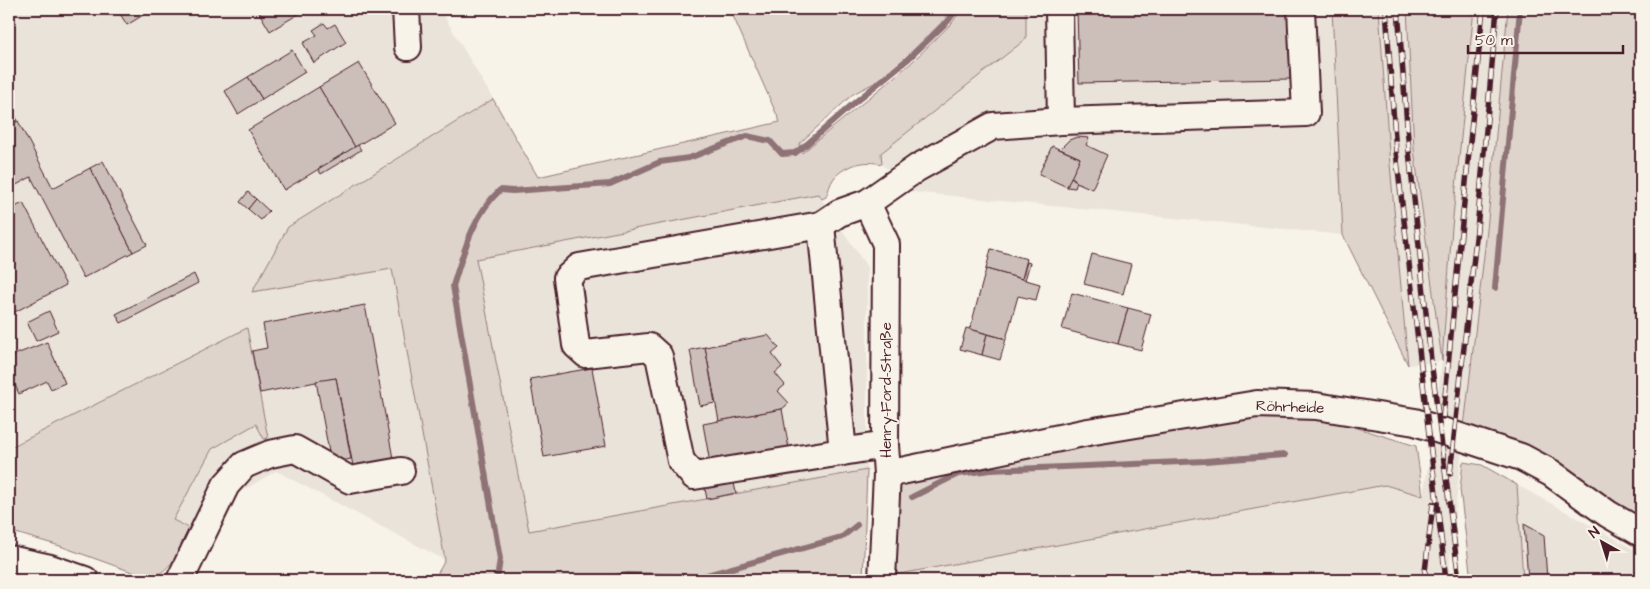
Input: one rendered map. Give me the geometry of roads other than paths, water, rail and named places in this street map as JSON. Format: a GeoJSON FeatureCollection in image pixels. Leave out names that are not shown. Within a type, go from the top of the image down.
{"type":"FeatureCollection","features":[{"type":"Feature","properties":{"kind":"street"},"geometry":{"type":"LineString","coordinates":[[406,9],[408,47]]}},
{"type":"Feature","properties":{"kind":"street"},"geometry":{"type":"LineString","coordinates":[[1059,9],[1062,121]]}},
{"type":"Feature","properties":{"kind":"street"},"geometry":{"type":"LineString","coordinates":[[885,445],[694,476],[681,461],[659,356],[649,347],[586,354],[576,345],[567,278],[579,267],[821,225],[839,213],[867,203],[917,168],[993,126],[1062,121],[1306,113],[1301,9]]}},
{"type":"Feature","properties":{"kind":"street","name":"Henry-Ford-Straße"},"geometry":{"type":"LineString","coordinates":[[867,203],[886,244],[885,445],[887,474],[882,580]]}},
{"type":"Feature","properties":{"kind":"street"},"geometry":{"type":"LineString","coordinates":[[821,225],[843,452]]}},
{"type":"Feature","properties":{"kind":"street","name":"Röhrheide"},"geometry":{"type":"LineString","coordinates":[[887,474],[1088,432],[1257,404],[1316,406],[1415,422],[1521,457],[1551,473],[1608,514],[1641,533]]}},
{"type":"Feature","properties":{"kind":"street"},"geometry":{"type":"LineString","coordinates":[[180,580],[226,485],[244,465],[270,454],[295,450],[350,480],[401,471]]}},
{"type":"Feature","properties":{"kind":"street"},"geometry":{"type":"LineString","coordinates":[[9,559],[50,568],[85,580]]}},
{"type":"Feature","properties":{"kind":"waterway"},"geometry":{"type":"LineString","coordinates":[[497,580],[500,559],[453,286],[470,234],[491,200],[500,190],[513,191],[610,184],[660,162],[689,158],[747,136],[770,141],[782,154],[795,153],[907,60],[948,21],[957,9]]}},
{"type":"Feature","properties":{"kind":"waterway"},"geometry":{"type":"LineString","coordinates":[[1495,288],[1520,9]]}},
{"type":"Feature","properties":{"kind":"waterway"},"geometry":{"type":"LineString","coordinates":[[912,497],[958,474],[991,470],[1205,461],[1285,455]]}},
{"type":"Feature","properties":{"kind":"waterway"},"geometry":{"type":"LineString","coordinates":[[597,580],[628,575],[700,577],[842,537],[857,525]]}},
{"type":"Feature","properties":{"kind":"railway"},"geometry":{"type":"LineString","coordinates":[[1386,9],[1396,152],[1446,580]]}},
{"type":"Feature","properties":{"kind":"railway"},"geometry":{"type":"LineString","coordinates":[[1398,9],[1409,151],[1431,360],[1459,580]]}},
{"type":"Feature","properties":{"kind":"railway"},"geometry":{"type":"LineString","coordinates":[[1443,417],[1483,9]]}},
{"type":"Feature","properties":{"kind":"railway"},"geometry":{"type":"LineString","coordinates":[[1450,474],[1477,229],[1497,9]]}},
{"type":"Feature","properties":{"kind":"railway"},"geometry":{"type":"LineString","coordinates":[[1424,580],[1433,504]]}}]}
